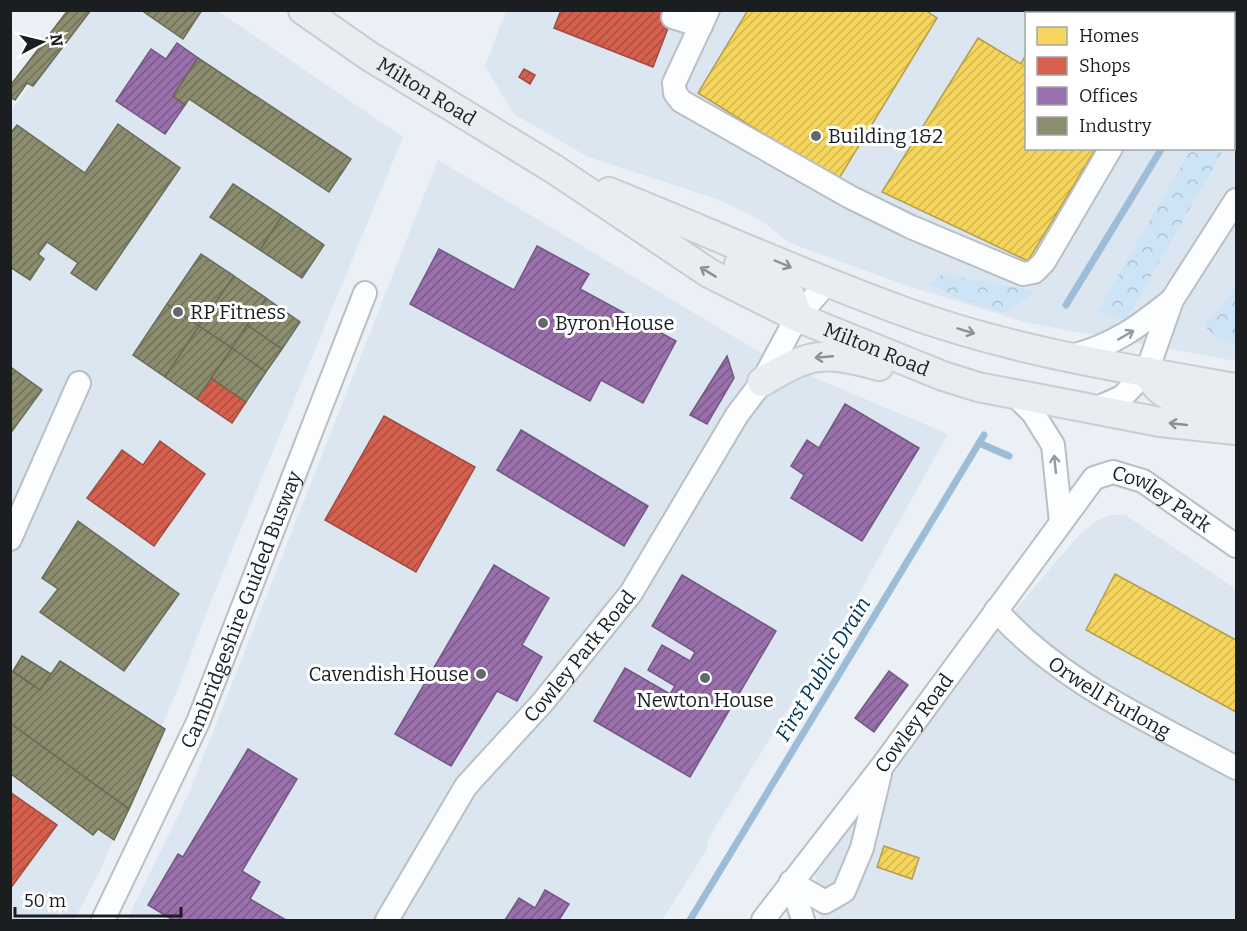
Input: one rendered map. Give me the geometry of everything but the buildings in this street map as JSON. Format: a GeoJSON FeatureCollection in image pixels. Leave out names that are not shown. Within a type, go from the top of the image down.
{"type":"FeatureCollection","features":[{"type":"Feature","properties":{"kind":"main road","name":"Milton Road"},"geometry":{"type":"LineString","coordinates":[[303,10],[369,56],[554,170],[709,273],[797,317],[943,376],[978,387],[1160,422],[1236,430]]}},
{"type":"Feature","properties":{"kind":"main road","name":"Milton Road"},"geometry":{"type":"LineString","coordinates":[[554,170],[908,314],[983,336],[1236,388]]}},
{"type":"Feature","properties":{"kind":"main road"},"geometry":{"type":"LineString","coordinates":[[669,216],[697,242],[783,286],[795,299],[797,317]]}},
{"type":"Feature","properties":{"kind":"main road"},"geometry":{"type":"LineString","coordinates":[[762,382],[802,359],[830,355],[918,376],[943,376]]}},
{"type":"Feature","properties":{"kind":"main road"},"geometry":{"type":"LineString","coordinates":[[1147,371],[1152,384],[1167,395],[1191,406],[1236,414]]}},
{"type":"Feature","properties":{"kind":"street"},"geometry":{"type":"LineString","coordinates":[[673,17],[704,18],[674,83],[675,93],[681,101],[850,197],[911,227],[1023,274],[1034,272],[1044,262],[1110,150]]}},
{"type":"Feature","properties":{"kind":"street"},"geometry":{"type":"LineString","coordinates":[[1095,409],[1122,397],[1147,371],[1172,300],[1236,200]]}},
{"type":"Feature","properties":{"kind":"street","name":"Cowley Park Road"},"geometry":{"type":"LineString","coordinates":[[387,921],[466,786],[542,704],[631,593],[737,415],[762,382],[797,317],[828,282]]}},
{"type":"Feature","properties":{"kind":"street","name":"Cambridgeshire Guided Busway"},"geometry":{"type":"LineString","coordinates":[[103,921],[198,722],[365,293]]}},
{"type":"Feature","properties":{"kind":"street"},"geometry":{"type":"LineString","coordinates":[[757,297],[773,322],[779,351]]}},
{"type":"Feature","properties":{"kind":"street"},"geometry":{"type":"LineString","coordinates":[[1072,356],[1102,348],[1133,331],[1172,300]]}},
{"type":"Feature","properties":{"kind":"street"},"geometry":{"type":"LineString","coordinates":[[10,539],[79,383]]}},
{"type":"Feature","properties":{"kind":"street"},"geometry":{"type":"LineString","coordinates":[[1012,393],[1033,413],[1053,445],[1060,522]]}},
{"type":"Feature","properties":{"kind":"street","name":"Cowley Park"},"geometry":{"type":"LineString","coordinates":[[1087,486],[1094,478],[1113,472],[1128,474],[1143,481],[1236,546]]}},
{"type":"Feature","properties":{"kind":"street","name":"Cowley Road"},"geometry":{"type":"LineString","coordinates":[[763,921],[883,765],[1087,486]]}},
{"type":"Feature","properties":{"kind":"street","name":"Orwell Furlong"},"geometry":{"type":"LineString","coordinates":[[996,610],[1024,639],[1080,682],[1236,768]]}},
{"type":"Feature","properties":{"kind":"street"},"geometry":{"type":"LineString","coordinates":[[791,882],[825,902],[844,891],[862,848],[883,765]]}},
{"type":"Feature","properties":{"kind":"street"},"geometry":{"type":"LineString","coordinates":[[791,882],[803,921]]}},
{"type":"Feature","properties":{"kind":"shaded area"},"geometry":{"type":"Polygon","coordinates":[[[87,11],[218,11],[403,137],[213,596],[180,683],[100,871],[74,920],[11,920],[10,112],[87,11]]]}},
{"type":"Feature","properties":{"kind":"shaded area"},"geometry":{"type":"Polygon","coordinates":[[[506,11],[1236,11],[1236,361],[1028,323],[905,285],[790,243],[759,219],[717,199],[588,157],[514,114],[485,66],[506,11]]]}},
{"type":"Feature","properties":{"kind":"shaded area"},"geometry":{"type":"Polygon","coordinates":[[[438,160],[773,360],[948,434],[849,611],[709,837],[706,851],[662,920],[127,920],[189,793],[438,160]]]}},
{"type":"Feature","properties":{"kind":"shaded area"},"geometry":{"type":"Polygon","coordinates":[[[1125,515],[1236,589],[1236,920],[820,920],[814,864],[954,682],[1079,535],[1101,518],[1125,515]]]}},
{"type":"Feature","properties":{"kind":"green space"},"geometry":{"type":"Polygon","coordinates":[[[1128,11],[1183,12],[1130,12],[1128,11]]]}},
{"type":"Feature","properties":{"kind":"green space"},"geometry":{"type":"Polygon","coordinates":[[[1190,150],[1223,150],[1126,320],[1097,312],[1190,150]]]}},
{"type":"Feature","properties":{"kind":"green space"},"geometry":{"type":"Polygon","coordinates":[[[942,274],[1036,291],[1006,313],[954,297],[930,284],[942,274]]]}},
{"type":"Feature","properties":{"kind":"green space"},"geometry":{"type":"Polygon","coordinates":[[[1236,286],[1236,345],[1215,337],[1203,324],[1220,309],[1236,286]]]}},
{"type":"Feature","properties":{"kind":"waterway"},"geometry":{"type":"LineString","coordinates":[[1066,305],[1161,150]]}},
{"type":"Feature","properties":{"kind":"waterway","name":"First Public Drain"},"geometry":{"type":"LineString","coordinates":[[690,920],[984,435]]}},
{"type":"Feature","properties":{"kind":"waterway"},"geometry":{"type":"LineString","coordinates":[[979,443],[1009,456]]}},
{"type":"Feature","properties":{"kind":"place","name":"Building 1&2"},"geometry":{"type":"Point","coordinates":[816,136]}},
{"type":"Feature","properties":{"kind":"place","name":"RP Fitness"},"geometry":{"type":"Point","coordinates":[178,312]}},
{"type":"Feature","properties":{"kind":"place","name":"Byron House"},"geometry":{"type":"Point","coordinates":[543,323]}},
{"type":"Feature","properties":{"kind":"place","name":"Cavendish House"},"geometry":{"type":"Point","coordinates":[481,674]}},
{"type":"Feature","properties":{"kind":"place","name":"Newton House"},"geometry":{"type":"Point","coordinates":[705,678]}}]}
